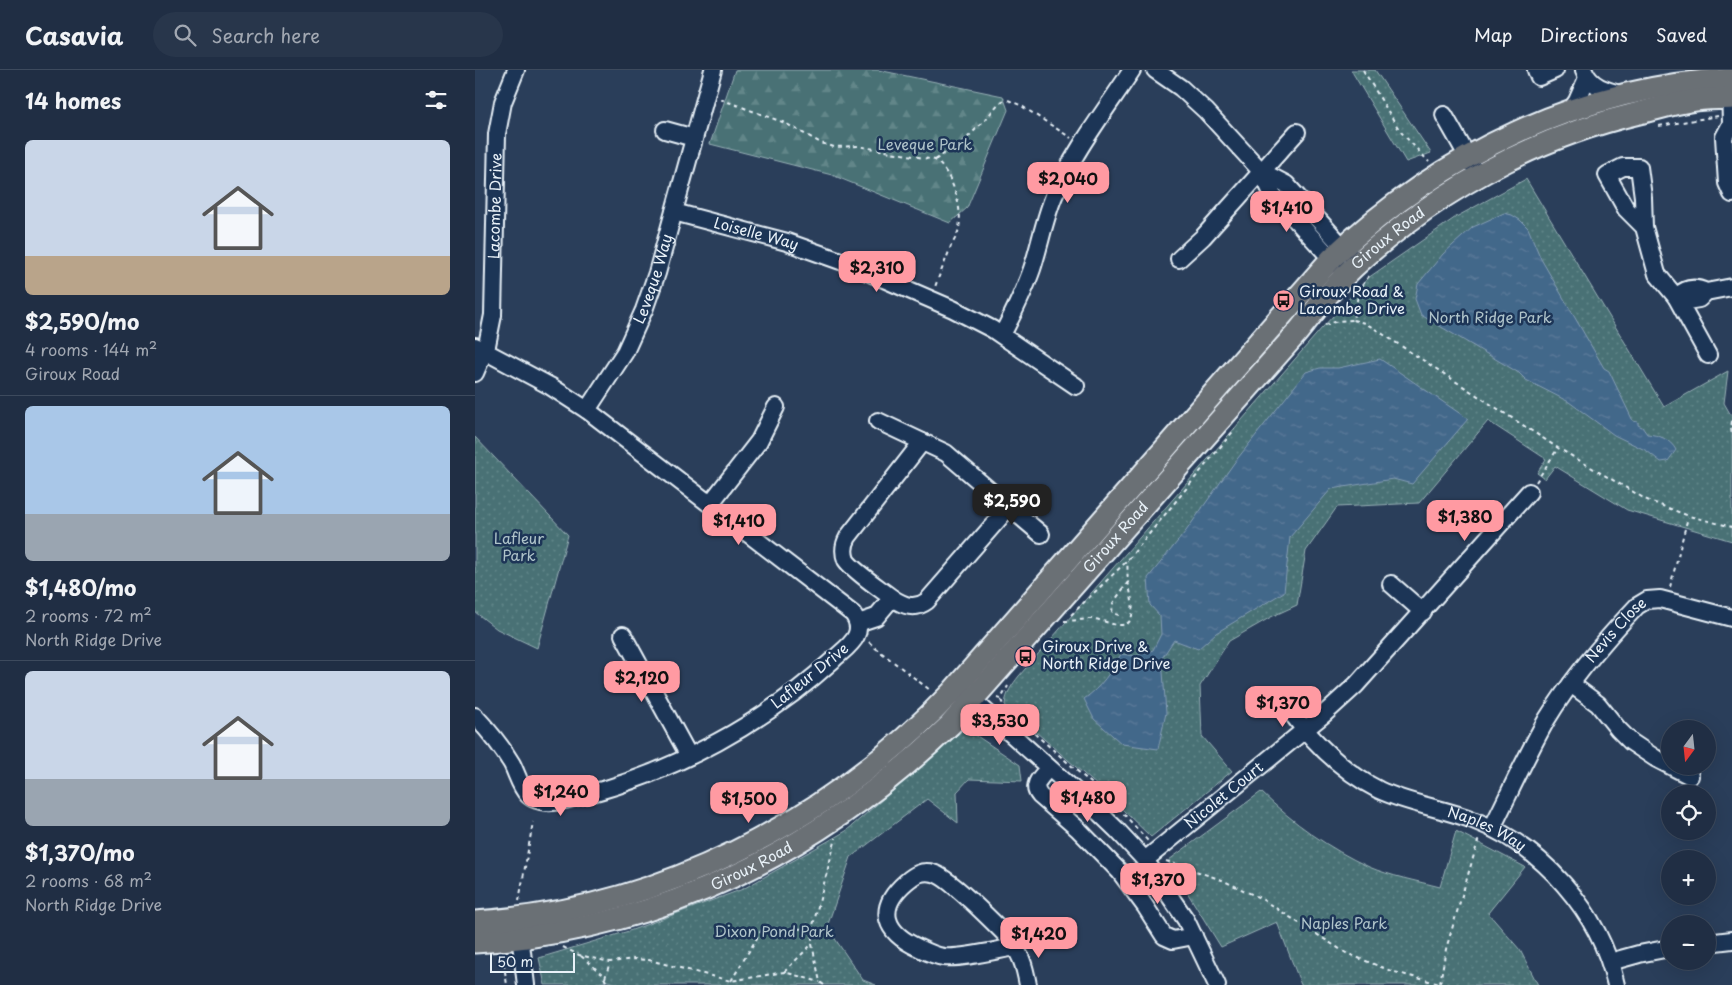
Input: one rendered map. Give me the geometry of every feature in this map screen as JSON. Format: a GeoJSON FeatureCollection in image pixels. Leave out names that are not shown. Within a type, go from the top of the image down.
{"type":"FeatureCollection","features":[{"type":"Feature","properties":{"kind":"main road","name":"Giroux Road"},"geometry":{"type":"LineString","coordinates":[[965,693],[1297,334],[1358,271],[1473,166],[1510,135],[1570,111],[1624,95],[1706,81],[1731,83]]}},
{"type":"Feature","properties":{"kind":"main road","name":"Giroux Road"},"geometry":{"type":"LineString","coordinates":[[475,922],[519,920],[575,929],[633,914],[705,888],[743,872],[812,835],[875,790],[926,747],[965,693],[1338,253],[1408,194],[1473,166],[1523,152],[1587,127],[1691,100],[1731,83]]}},
{"type":"Feature","properties":{"kind":"main road","name":"Giroux Road"},"geometry":{"type":"LineString","coordinates":[[475,942],[519,920]]}},
{"type":"Feature","properties":{"kind":"street","name":"Leveque Way"},"geometry":{"type":"LineString","coordinates":[[587,410],[619,362],[637,327],[651,293],[713,70]]}},
{"type":"Feature","properties":{"kind":"street"},"geometry":{"type":"LineString","coordinates":[[1002,335],[1028,279],[1049,210],[1061,182],[1081,146],[1133,70]]}},
{"type":"Feature","properties":{"kind":"street"},"geometry":{"type":"LineString","coordinates":[[1155,70],[1194,100],[1261,171],[1286,184],[1338,253],[1358,271]]}},
{"type":"Feature","properties":{"kind":"street"},"geometry":{"type":"LineString","coordinates":[[1536,70],[1539,77],[1555,70]]}},
{"type":"Feature","properties":{"kind":"street","name":"Lacombe Drive"},"geometry":{"type":"LineString","coordinates":[[475,373],[480,349],[492,328],[497,134],[503,102],[512,72]]}},
{"type":"Feature","properties":{"kind":"street"},"geometry":{"type":"LineString","coordinates":[[1570,111],[1577,100],[1586,74],[1603,90],[1624,95]]}},
{"type":"Feature","properties":{"kind":"street"},"geometry":{"type":"LineString","coordinates":[[1731,83],[1732,124],[1724,137],[1727,183],[1732,194]]}},
{"type":"Feature","properties":{"kind":"street"},"geometry":{"type":"LineString","coordinates":[[1444,115],[1473,166]]}},
{"type":"Feature","properties":{"kind":"street"},"geometry":{"type":"LineString","coordinates":[[665,130],[694,138]]}},
{"type":"Feature","properties":{"kind":"street"},"geometry":{"type":"LineString","coordinates":[[1179,259],[1203,237],[1297,132]]}},
{"type":"Feature","properties":{"kind":"street","name":"Loiselle Way"},"geometry":{"type":"LineString","coordinates":[[674,212],[787,242],[832,257],[953,309],[1002,335],[1076,386]]}},
{"type":"Feature","properties":{"kind":"street"},"geometry":{"type":"LineString","coordinates":[[1644,227],[1657,274],[1676,297],[1708,355]]}},
{"type":"Feature","properties":{"kind":"street"},"geometry":{"type":"LineString","coordinates":[[1676,297],[1683,290],[1697,287],[1706,292],[1732,287]]}},
{"type":"Feature","properties":{"kind":"street"},"geometry":{"type":"LineString","coordinates":[[480,349],[550,386],[587,410],[853,614],[857,623],[876,617],[893,598]]}},
{"type":"Feature","properties":{"kind":"street"},"geometry":{"type":"LineString","coordinates":[[710,504],[759,441],[776,406]]}},
{"type":"Feature","properties":{"kind":"street"},"geometry":{"type":"LineString","coordinates":[[877,421],[946,453],[1041,534]]}},
{"type":"Feature","properties":{"kind":"street"},"geometry":{"type":"LineString","coordinates":[[922,442],[848,537],[844,547],[845,558],[851,566],[899,603],[913,607],[927,601],[1009,507]]}},
{"type":"Feature","properties":{"kind":"street","name":"Nicolet Court"},"geometry":{"type":"LineString","coordinates":[[1145,860],[1356,685],[1529,492]]}},
{"type":"Feature","properties":{"kind":"street"},"geometry":{"type":"LineString","coordinates":[[1391,584],[1423,612]]}},
{"type":"Feature","properties":{"kind":"street","name":"Nevis Close"},"geometry":{"type":"LineString","coordinates":[[1486,833],[1541,731],[1571,684],[1633,611],[1647,600],[1660,599],[1732,618]]}},
{"type":"Feature","properties":{"kind":"street","name":"Lafleur Drive"},"geometry":{"type":"LineString","coordinates":[[475,716],[505,753],[527,794],[542,802],[553,802],[609,788],[689,756],[722,739],[749,723],[812,678],[853,640],[857,634],[857,623]]}},
{"type":"Feature","properties":{"kind":"street"},"geometry":{"type":"LineString","coordinates":[[623,635],[689,756]]}},
{"type":"Feature","properties":{"kind":"street"},"geometry":{"type":"LineString","coordinates":[[1571,684],[1598,704],[1631,742],[1655,758],[1690,776]]}},
{"type":"Feature","properties":{"kind":"street"},"geometry":{"type":"LineString","coordinates":[[965,693],[1117,830],[1145,860],[1175,902],[1194,936],[1217,985]]}},
{"type":"Feature","properties":{"kind":"street"},"geometry":{"type":"LineString","coordinates":[[1287,708],[1304,730]]}},
{"type":"Feature","properties":{"kind":"street","name":"Naples Way"},"geometry":{"type":"LineString","coordinates":[[1304,730],[1336,762],[1361,780],[1412,802],[1466,817],[1486,833],[1529,852],[1559,879],[1572,894],[1587,917],[1610,962],[1616,985]]}},
{"type":"Feature","properties":{"kind":"street"},"geometry":{"type":"LineString","coordinates":[[1049,768],[1037,782],[1037,792],[1078,829],[1119,872],[1165,936],[1173,940],[1194,936]]}},
{"type":"Feature","properties":{"kind":"street"},"geometry":{"type":"LineString","coordinates":[[1015,947],[951,958],[937,956],[911,944],[898,935],[889,920],[889,905],[895,893],[912,877],[927,872],[938,874],[1001,930],[1015,947],[1023,960],[1028,985]]}},
{"type":"Feature","properties":{"kind":"street"},"geometry":{"type":"LineString","coordinates":[[519,920],[526,985]]}},
{"type":"Feature","properties":{"kind":"street"},"geometry":{"type":"LineString","coordinates":[[1716,942],[1732,940]]}},
{"type":"Feature","properties":{"kind":"street"},"geometry":{"type":"LineString","coordinates":[[1610,962],[1661,950]]}},
{"type":"Feature","properties":{"kind":"path"},"geometry":{"type":"LineString","coordinates":[[1363,70],[1399,131],[1431,164]]}},
{"type":"Feature","properties":{"kind":"path"},"geometry":{"type":"LineString","coordinates":[[718,99],[785,123],[821,143],[834,147],[858,146],[935,160],[947,172],[953,184],[957,198],[959,228],[935,286]]}},
{"type":"Feature","properties":{"kind":"path"},"geometry":{"type":"LineString","coordinates":[[935,160],[975,131],[999,103],[1008,100],[1020,105],[1071,138]]}},
{"type":"Feature","properties":{"kind":"path"},"geometry":{"type":"LineString","coordinates":[[1655,127],[1707,117]]}},
{"type":"Feature","properties":{"kind":"path"},"geometry":{"type":"LineString","coordinates":[[1353,320],[1357,298],[1364,282],[1358,271]]}},
{"type":"Feature","properties":{"kind":"path"},"geometry":{"type":"LineString","coordinates":[[1319,327],[1338,321],[1353,320],[1365,323],[1558,448],[1647,500],[1688,516],[1732,527]]}},
{"type":"Feature","properties":{"kind":"path"},"geometry":{"type":"LineString","coordinates":[[1732,421],[1732,437]]}},
{"type":"Feature","properties":{"kind":"path"},"geometry":{"type":"LineString","coordinates":[[1127,561],[1128,582],[1131,588],[1132,619],[1128,624],[1120,626],[1091,619],[1064,621],[1127,561],[1240,423]]}},
{"type":"Feature","properties":{"kind":"path"},"geometry":{"type":"LineString","coordinates":[[1529,492],[1558,448]]}},
{"type":"Feature","properties":{"kind":"path"},"geometry":{"type":"LineString","coordinates":[[1670,587],[1688,516]]}},
{"type":"Feature","properties":{"kind":"path"},"geometry":{"type":"LineString","coordinates":[[1119,615],[1112,613],[1113,603],[1128,582]]}},
{"type":"Feature","properties":{"kind":"path"},"geometry":{"type":"LineString","coordinates":[[869,642],[934,693]]}},
{"type":"Feature","properties":{"kind":"path"},"geometry":{"type":"LineString","coordinates":[[1010,682],[1001,699],[1003,706],[1114,803],[1149,841]]}},
{"type":"Feature","properties":{"kind":"path"},"geometry":{"type":"LineString","coordinates":[[995,698],[1001,699]]}},
{"type":"Feature","properties":{"kind":"path"},"geometry":{"type":"LineString","coordinates":[[519,920],[533,822]]}},
{"type":"Feature","properties":{"kind":"path"},"geometry":{"type":"LineString","coordinates":[[1165,861],[1222,880],[1260,898],[1346,953],[1391,971],[1440,984],[1446,950],[1486,833]]}},
{"type":"Feature","properties":{"kind":"path"},"geometry":{"type":"LineString","coordinates":[[820,982],[812,944],[812,930],[836,836]]}},
{"type":"Feature","properties":{"kind":"path"},"geometry":{"type":"LineString","coordinates":[[731,981],[763,928],[812,930]]}},
{"type":"Feature","properties":{"kind":"path"},"geometry":{"type":"LineString","coordinates":[[784,972],[812,944]]}},
{"type":"Feature","properties":{"kind":"path"},"geometry":{"type":"LineString","coordinates":[[559,946],[579,955],[610,962],[634,959],[649,960],[731,981],[784,972],[820,982],[824,985]]}},
{"type":"Feature","properties":{"kind":"path"},"geometry":{"type":"LineString","coordinates":[[502,954],[500,956],[503,958],[507,985]]}},
{"type":"Feature","properties":{"kind":"path"},"geometry":{"type":"LineString","coordinates":[[579,955],[605,978],[608,985]]}},
{"type":"Feature","properties":{"kind":"path"},"geometry":{"type":"LineString","coordinates":[[605,978],[610,962]]}},
{"type":"Feature","properties":{"kind":"green space","name":"Leveque Park"},"geometry":{"type":"Polygon","coordinates":[[[735,70],[878,70],[1003,96],[1008,110],[967,208],[950,223],[832,175],[710,144],[735,70]]]}},
{"type":"Feature","properties":{"kind":"green space"},"geometry":{"type":"Polygon","coordinates":[[[1351,70],[1375,70],[1431,153],[1406,162],[1351,70]]]}},
{"type":"Feature","properties":{"kind":"green space","name":"North Ridge Park"},"geometry":{"type":"Polygon","coordinates":[[[1526,179],[1664,407],[1728,371],[1724,403],[1732,417],[1732,541],[1627,510],[1555,466],[1545,479],[1537,473],[1546,459],[1488,421],[1419,503],[1337,507],[1306,551],[1297,605],[1271,617],[1229,641],[1200,686],[1202,736],[1232,771],[1151,837],[1099,787],[1005,705],[1010,689],[1019,676],[1322,328],[1368,278],[1456,217],[1526,179]]]}},
{"type":"Feature","properties":{"kind":"green space","name":"Lafleur Park"},"geometry":{"type":"Polygon","coordinates":[[[475,437],[568,535],[537,648],[497,629],[475,612],[475,437]]]}},
{"type":"Feature","properties":{"kind":"green space","name":"Dixon Pond Park"},"geometry":{"type":"Polygon","coordinates":[[[965,728],[1020,765],[1022,781],[969,779],[957,792],[958,823],[927,799],[851,857],[827,927],[863,980],[876,985],[623,985],[607,981],[588,985],[545,985],[539,958],[632,930],[743,889],[846,831],[965,728]]]}},
{"type":"Feature","properties":{"kind":"green space","name":"Naples Park"},"geometry":{"type":"Polygon","coordinates":[[[1261,792],[1298,824],[1325,843],[1354,860],[1395,876],[1440,887],[1456,831],[1525,867],[1488,913],[1520,950],[1538,985],[1301,985],[1277,922],[1221,947],[1169,863],[1169,860],[1261,792]]]}},
{"type":"Feature","properties":{"kind":"water"},"geometry":{"type":"Polygon","coordinates":[[[1504,213],[1520,220],[1528,228],[1541,259],[1604,368],[1609,371],[1633,421],[1638,422],[1638,425],[1647,434],[1664,438],[1674,446],[1676,450],[1668,461],[1661,462],[1647,451],[1614,435],[1569,402],[1526,380],[1519,373],[1421,315],[1415,299],[1418,284],[1443,254],[1473,227],[1504,213]]]}},
{"type":"Feature","properties":{"kind":"water"},"geometry":{"type":"Polygon","coordinates":[[[1380,359],[1468,419],[1412,484],[1393,479],[1331,489],[1290,537],[1284,592],[1216,633],[1198,649],[1174,640],[1162,658],[1166,713],[1158,749],[1122,744],[1094,719],[1084,699],[1105,679],[1121,654],[1136,656],[1153,650],[1161,634],[1160,616],[1150,605],[1148,578],[1186,531],[1234,463],[1306,372],[1320,368],[1338,368],[1380,359]]]}},
{"type":"Feature","properties":{"kind":"place","name":"Giroux Road & Lacombe Drive"},"geometry":{"type":"Point","coordinates":[1283,301]}},
{"type":"Feature","properties":{"kind":"place","name":"Giroux Drive & North Ridge Drive"},"geometry":{"type":"Point","coordinates":[1026,656]}}]}
